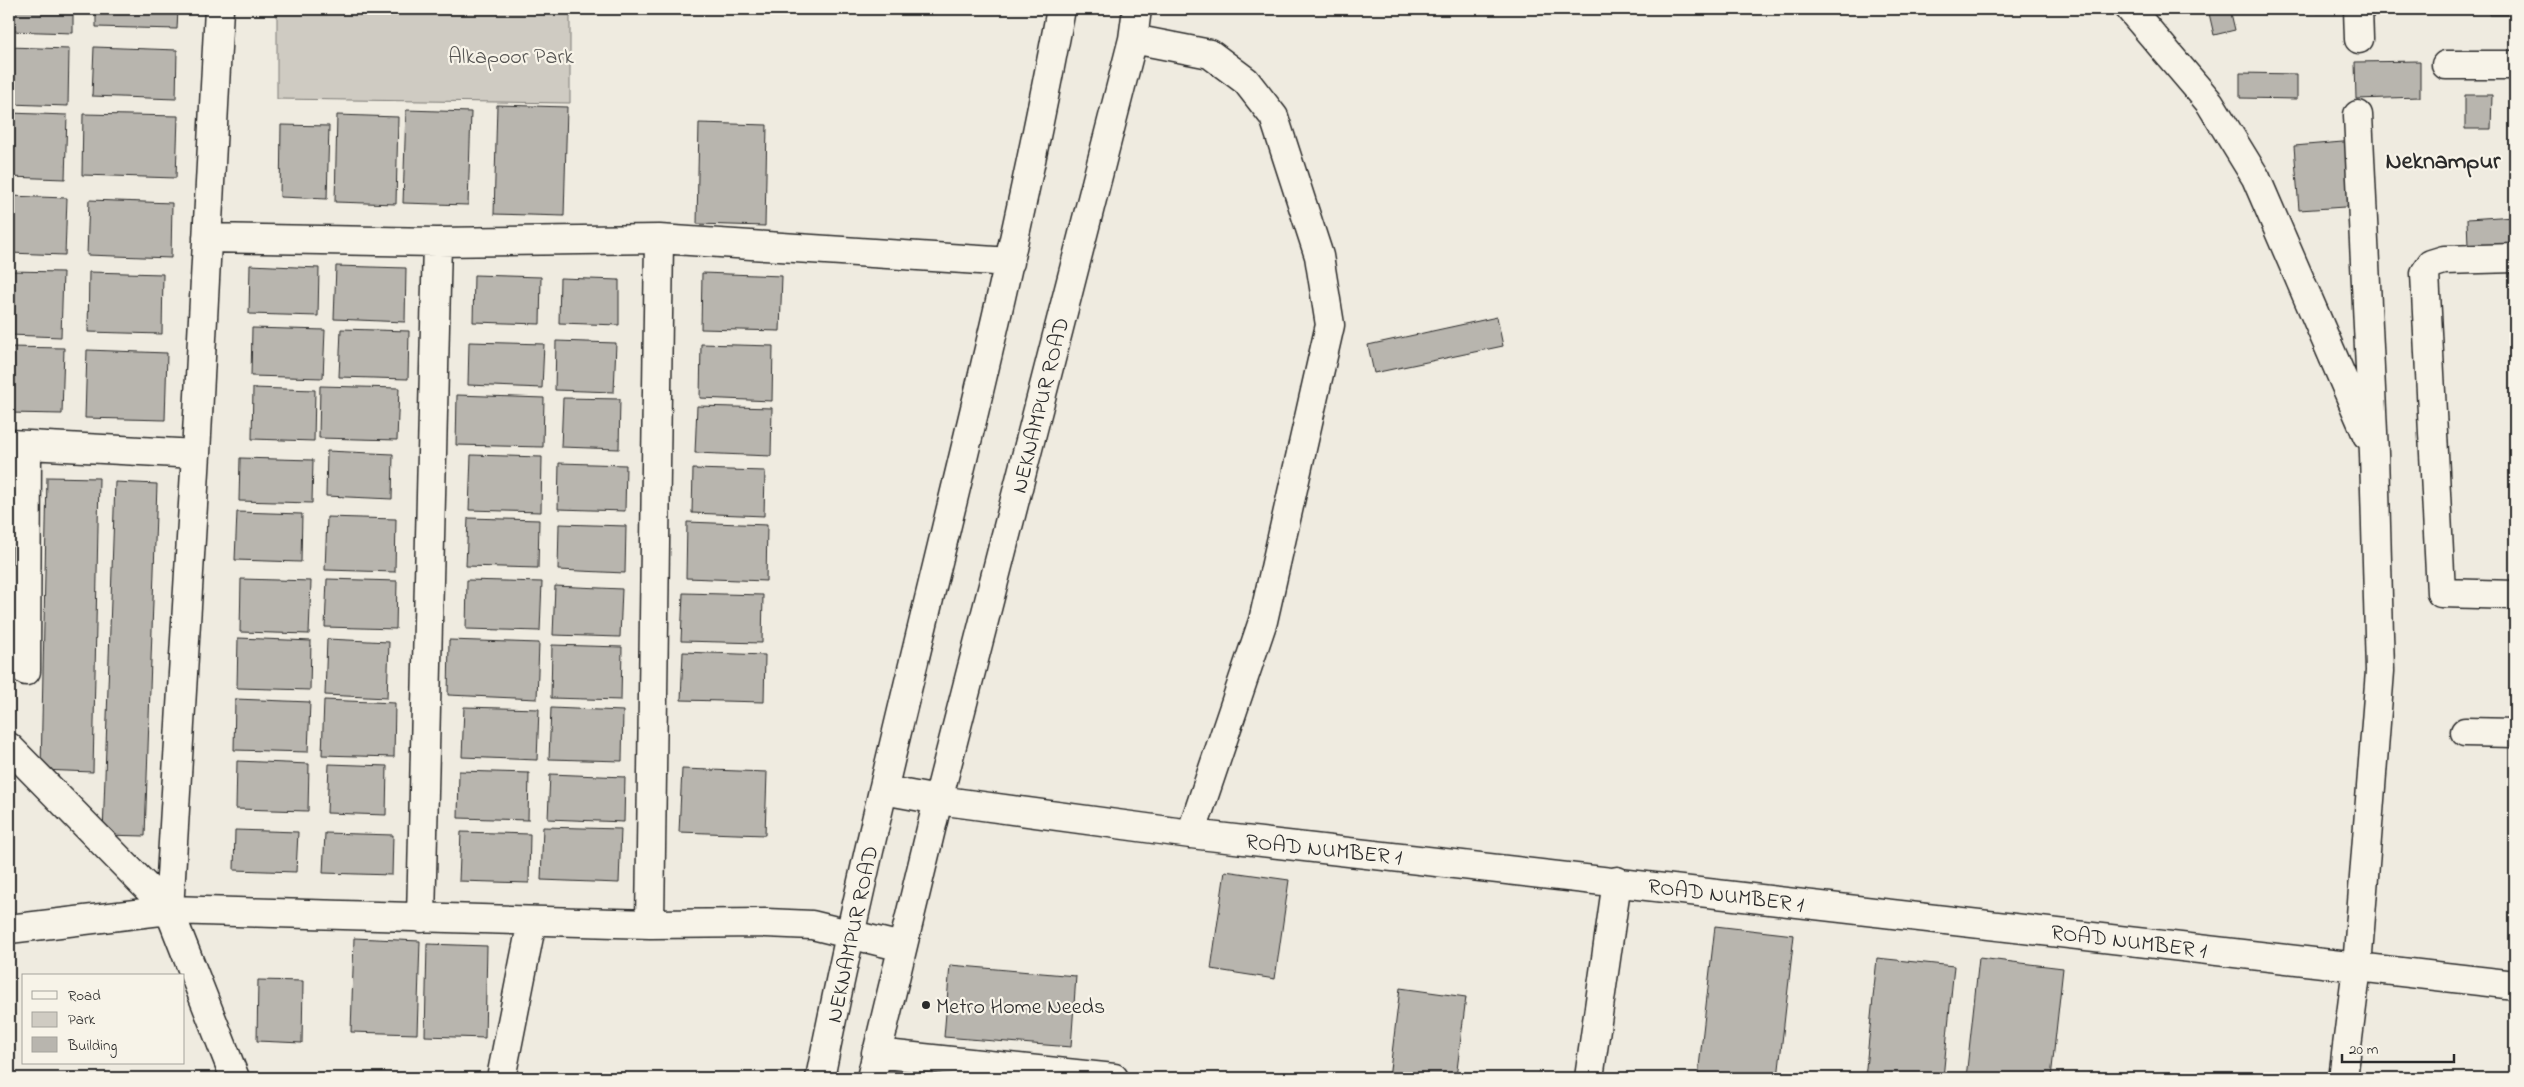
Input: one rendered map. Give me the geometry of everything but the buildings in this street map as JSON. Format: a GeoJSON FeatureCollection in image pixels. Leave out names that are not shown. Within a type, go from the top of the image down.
{"type":"FeatureCollection","features":[{"type":"Feature","properties":{"kind":"street"},"geometry":{"type":"LineString","coordinates":[[168,910],[196,454],[219,9]]}},
{"type":"Feature","properties":{"kind":"street"},"geometry":{"type":"LineString","coordinates":[[883,790],[1010,262],[1061,9]]}},
{"type":"Feature","properties":{"kind":"street","name":"NEKNAMPUR ROAD"},"geometry":{"type":"LineString","coordinates":[[938,800],[1133,39],[1136,9]]}},
{"type":"Feature","properties":{"kind":"street"},"geometry":{"type":"LineString","coordinates":[[2130,9],[2210,103],[2256,178],[2374,453]]}},
{"type":"Feature","properties":{"kind":"street"},"geometry":{"type":"LineString","coordinates":[[2358,9],[2359,39]]}},
{"type":"Feature","properties":{"kind":"street"},"geometry":{"type":"LineString","coordinates":[[1133,39],[1210,54],[1246,81],[1274,117],[1319,256],[1330,325],[1263,622],[1191,834]]}},
{"type":"Feature","properties":{"kind":"street"},"geometry":{"type":"LineString","coordinates":[[2446,65],[2515,64]]}},
{"type":"Feature","properties":{"kind":"street"},"geometry":{"type":"LineString","coordinates":[[2343,1078],[2356,967],[2380,671],[2374,453],[2358,115]]}},
{"type":"Feature","properties":{"kind":"street"},"geometry":{"type":"LineString","coordinates":[[207,238],[438,242],[659,239],[1010,262]]}},
{"type":"Feature","properties":{"kind":"street"},"geometry":{"type":"LineString","coordinates":[[650,924],[659,239]]}},
{"type":"Feature","properties":{"kind":"street"},"geometry":{"type":"LineString","coordinates":[[421,918],[438,242]]}},
{"type":"Feature","properties":{"kind":"street"},"geometry":{"type":"LineString","coordinates":[[2515,258],[2444,260],[2431,264],[2425,273],[2441,593],[2515,595]]}},
{"type":"Feature","properties":{"kind":"street"},"geometry":{"type":"LineString","coordinates":[[26,672],[18,444],[196,454]]}},
{"type":"Feature","properties":{"kind":"street"},"geometry":{"type":"LineString","coordinates":[[2465,732],[2515,733]]}},
{"type":"Feature","properties":{"kind":"street"},"geometry":{"type":"LineString","coordinates":[[9,747],[168,910],[235,1078]]}},
{"type":"Feature","properties":{"kind":"street","name":"NEKNAMPUR ROAD"},"geometry":{"type":"LineString","coordinates":[[820,1078],[849,933],[883,790]]}},
{"type":"Feature","properties":{"kind":"street","name":"ROAD NUMBER 1"},"geometry":{"type":"LineString","coordinates":[[883,790],[938,800],[1191,834],[1617,881],[2515,985]]}},
{"type":"Feature","properties":{"kind":"street"},"geometry":{"type":"LineString","coordinates":[[938,800],[874,1066],[1114,1078]]}},
{"type":"Feature","properties":{"kind":"street"},"geometry":{"type":"LineString","coordinates":[[1589,1078],[1617,881]]}},
{"type":"Feature","properties":{"kind":"street"},"geometry":{"type":"LineString","coordinates":[[9,930],[168,910],[650,924],[794,924],[812,925],[902,947]]}},
{"type":"Feature","properties":{"kind":"street"},"geometry":{"type":"LineString","coordinates":[[501,1078],[532,921]]}},
{"type":"Feature","properties":{"kind":"green space","name":"Alkapoor Park"},"geometry":{"type":"Polygon","coordinates":[[[277,9],[570,9],[570,103],[277,99],[277,9]]]}},
{"type":"Feature","properties":{"kind":"place","name":"Metro Home Needs"},"geometry":{"type":"Point","coordinates":[926,1005]}},
{"type":"Feature","properties":{"kind":"district","name":"Neknampur"},"geometry":{"type":"Point","coordinates":[2443,160]}}]}
